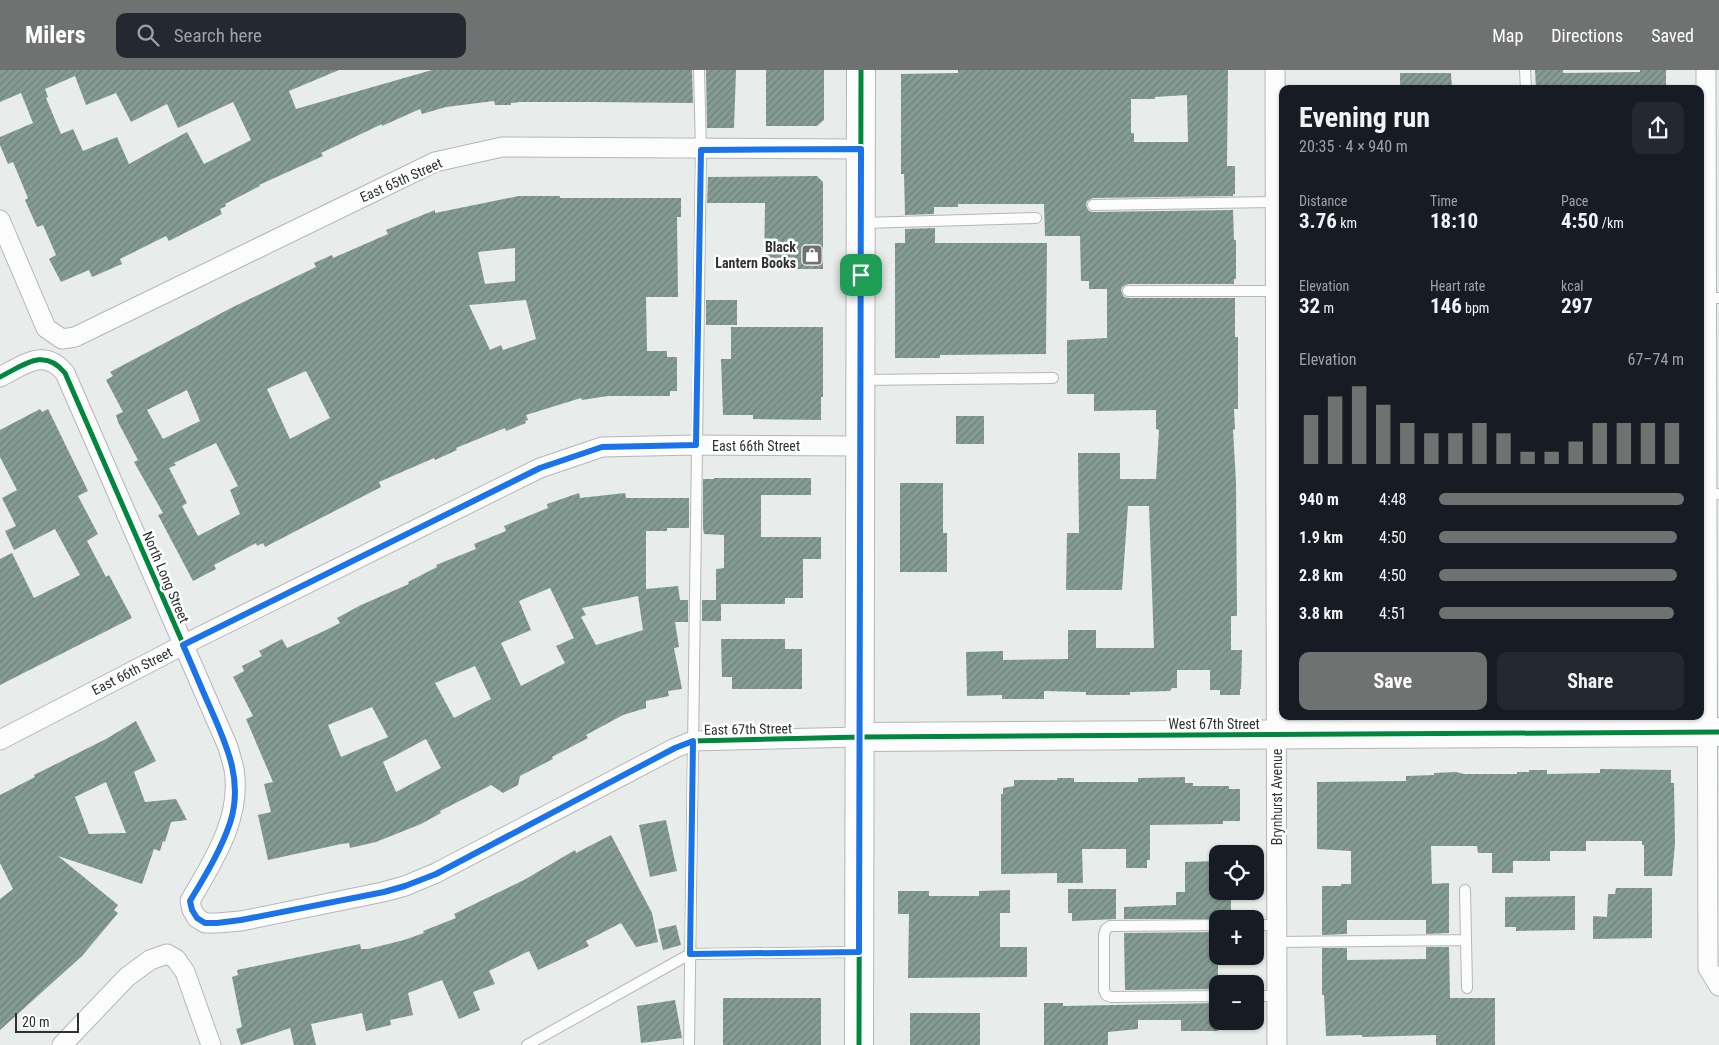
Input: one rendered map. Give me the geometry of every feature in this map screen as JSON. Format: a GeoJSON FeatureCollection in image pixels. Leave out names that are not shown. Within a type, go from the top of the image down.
{"type":"FeatureCollection","features":[{"type":"Feature","properties":{"kind":"main road"},"geometry":{"type":"LineString","coordinates":[[858,1045],[861,70]]}},
{"type":"Feature","properties":{"kind":"main road","name":"West 67th Street"},"geometry":{"type":"LineString","coordinates":[[860,737],[1713,732]]}},
{"type":"Feature","properties":{"kind":"street","name":"Brynhurst Avenue"},"geometry":{"type":"LineString","coordinates":[[1275,70],[1276,202],[1279,243],[1276,291],[1279,348],[1277,1045]]}},
{"type":"Feature","properties":{"kind":"street"},"geometry":{"type":"LineString","coordinates":[[1704,94],[1706,70]]}},
{"type":"Feature","properties":{"kind":"street"},"geometry":{"type":"LineString","coordinates":[[1704,125],[1713,298],[1713,494],[1704,519]]}},
{"type":"Feature","properties":{"kind":"street","name":"East 65th Street"},"geometry":{"type":"LineString","coordinates":[[0,220],[46,328],[62,339],[75,337],[435,162],[502,147],[701,150],[861,149]]}},
{"type":"Feature","properties":{"kind":"street","name":"North Long Street"},"geometry":{"type":"LineString","coordinates":[[0,377],[33,360],[54,362],[65,373],[228,747],[234,769],[230,821],[220,847],[190,901],[192,910],[197,918]]}},
{"type":"Feature","properties":{"kind":"street","name":"East 66th Street"},"geometry":{"type":"LineString","coordinates":[[0,740],[183,645],[540,468],[602,447],[696,445],[860,446]]}},
{"type":"Feature","properties":{"kind":"street"},"geometry":{"type":"LineString","coordinates":[[1704,525],[1713,556],[1713,732],[1708,968],[1719,986]]}},
{"type":"Feature","properties":{"kind":"street","name":"East 67th Street"},"geometry":{"type":"LineString","coordinates":[[197,918],[205,923],[241,920],[405,886],[436,874],[675,748],[693,741],[860,737]]}},
{"type":"Feature","properties":{"kind":"street"},"geometry":{"type":"LineString","coordinates":[[62,1045],[127,977],[150,960],[167,954],[176,959],[184,972],[211,1045]]}},
{"type":"Feature","properties":{"kind":"lane"},"geometry":{"type":"LineString","coordinates":[[689,1045],[701,150],[699,70]]}},
{"type":"Feature","properties":{"kind":"lane"},"geometry":{"type":"LineString","coordinates":[[1526,70],[1526,85]]}},
{"type":"Feature","properties":{"kind":"lane"},"geometry":{"type":"LineString","coordinates":[[1093,206],[1276,202]]}},
{"type":"Feature","properties":{"kind":"lane"},"geometry":{"type":"LineString","coordinates":[[861,223],[1036,218]]}},
{"type":"Feature","properties":{"kind":"lane"},"geometry":{"type":"LineString","coordinates":[[1128,291],[1276,291]]}},
{"type":"Feature","properties":{"kind":"lane"},"geometry":{"type":"LineString","coordinates":[[860,380],[1052,378]]}},
{"type":"Feature","properties":{"kind":"lane"},"geometry":{"type":"LineString","coordinates":[[1465,890],[1467,988]]}},
{"type":"Feature","properties":{"kind":"lane"},"geometry":{"type":"LineString","coordinates":[[1209,925],[1110,926],[1106,929],[1104,935],[1104,990],[1106,995],[1111,997],[1209,996]]}},
{"type":"Feature","properties":{"kind":"lane"},"geometry":{"type":"LineString","coordinates":[[1264,929],[1277,934],[1466,940]]}},
{"type":"Feature","properties":{"kind":"lane"},"geometry":{"type":"LineString","coordinates":[[527,1045],[690,954],[859,952]]}},
{"type":"Feature","properties":{"kind":"lane"},"geometry":{"type":"LineString","coordinates":[[1264,996],[1278,996]]}},
{"type":"Feature","properties":{"kind":"building"},"geometry":{"type":"Polygon","coordinates":[[[0,70],[339,70],[289,91],[296,109],[432,70],[692,70],[693,103],[520,102],[511,103],[511,105],[495,105],[494,101],[446,107],[422,114],[420,109],[382,126],[382,124],[321,153],[323,156],[259,185],[225,204],[226,206],[220,209],[222,214],[169,241],[166,236],[120,259],[122,264],[92,277],[89,270],[61,282],[49,259],[56,255],[43,225],[37,227],[25,200],[28,198],[13,162],[8,164],[0,145],[0,137],[33,123],[21,93],[0,102],[0,70]],[[75,76],[45,89],[48,97],[46,98],[61,134],[73,129],[83,151],[117,137],[129,164],[187,132],[204,164],[251,140],[233,102],[178,128],[167,104],[131,122],[116,93],[86,105],[75,76]]]}},
{"type":"Feature","properties":{"kind":"building"},"geometry":{"type":"Polygon","coordinates":[[[706,70],[736,70],[734,128],[707,128],[706,70]]]}},
{"type":"Feature","properties":{"kind":"building"},"geometry":{"type":"Polygon","coordinates":[[[766,70],[824,70],[824,120],[817,126],[766,126],[766,70]]]}},
{"type":"Feature","properties":{"kind":"building"},"geometry":{"type":"Polygon","coordinates":[[[958,70],[1228,70],[1227,166],[1235,166],[1235,194],[1233,196],[1093,198],[1087,201],[1086,206],[1089,211],[1093,212],[1233,210],[1234,240],[1236,240],[1236,279],[1234,279],[1234,284],[1128,284],[1122,287],[1121,291],[1124,297],[1128,298],[1235,298],[1235,337],[1238,337],[1238,409],[1234,409],[1235,429],[1233,430],[1236,482],[1237,616],[1231,616],[1231,650],[1242,650],[1240,695],[1220,695],[1220,690],[1210,690],[1210,670],[1177,670],[1177,688],[1172,688],[1170,691],[1130,692],[1130,695],[1086,695],[1086,692],[1044,691],[1044,699],[1002,699],[1002,695],[967,696],[966,652],[1003,651],[1003,660],[1068,659],[1068,630],[1096,630],[1096,648],[1154,648],[1149,506],[1128,506],[1122,590],[1066,590],[1067,533],[1079,533],[1078,453],[1120,453],[1120,479],[1156,479],[1159,430],[1156,429],[1156,410],[1094,411],[1094,394],[1067,394],[1067,340],[1107,338],[1107,289],[1089,289],[1089,281],[1081,281],[1080,236],[1045,236],[1044,204],[958,204],[958,207],[934,207],[934,214],[905,215],[904,174],[901,174],[901,74],[958,73],[958,70]],[[1187,95],[1155,97],[1155,99],[1131,99],[1131,133],[1134,133],[1134,142],[1188,142],[1187,95]]]}},
{"type":"Feature","properties":{"kind":"building"},"geometry":{"type":"Polygon","coordinates":[[[1535,70],[1563,70],[1563,73],[1666,70],[1666,85],[1536,85],[1535,70]]]}},
{"type":"Feature","properties":{"kind":"building"},"geometry":{"type":"Polygon","coordinates":[[[1400,73],[1451,73],[1452,85],[1400,85],[1400,73]]]}},
{"type":"Feature","properties":{"kind":"building"},"geometry":{"type":"Polygon","coordinates":[[[817,176],[823,182],[823,269],[764,269],[765,203],[707,203],[708,177],[817,176]]]}},
{"type":"Feature","properties":{"kind":"building"},"geometry":{"type":"Polygon","coordinates":[[[519,196],[681,198],[681,217],[677,217],[678,297],[646,297],[647,351],[667,351],[667,357],[677,357],[677,391],[670,391],[670,396],[608,396],[582,400],[581,398],[526,415],[528,420],[525,421],[526,423],[506,431],[505,428],[456,448],[457,450],[435,460],[434,458],[379,482],[381,487],[265,547],[263,543],[257,546],[256,543],[214,565],[216,569],[193,581],[158,515],[163,513],[134,462],[138,460],[118,422],[116,415],[123,412],[106,380],[113,376],[110,372],[231,308],[316,267],[314,263],[332,255],[333,258],[388,234],[386,230],[435,210],[435,213],[519,196]],[[515,248],[478,252],[485,284],[515,281],[515,248]],[[526,300],[469,305],[490,350],[501,345],[503,350],[536,339],[526,300]],[[306,371],[267,389],[290,439],[330,418],[306,371]],[[187,390],[147,410],[163,439],[200,421],[187,390]],[[216,443],[174,463],[176,465],[169,468],[187,503],[182,506],[198,536],[240,514],[230,490],[238,486],[216,443]]]}},
{"type":"Feature","properties":{"kind":"building"},"geometry":{"type":"Polygon","coordinates":[[[935,228],[935,243],[1047,243],[1046,354],[940,355],[940,358],[895,358],[895,243],[905,243],[905,229],[935,228]]]}},
{"type":"Feature","properties":{"kind":"building"},"geometry":{"type":"Polygon","coordinates":[[[706,300],[737,300],[737,325],[706,325],[706,300]]]}},
{"type":"Feature","properties":{"kind":"building"},"geometry":{"type":"Polygon","coordinates":[[[731,327],[823,327],[823,397],[821,397],[821,420],[753,419],[753,415],[723,415],[721,359],[731,359],[731,327]]]}},
{"type":"Feature","properties":{"kind":"building"},"geometry":{"type":"Polygon","coordinates":[[[40,409],[42,412],[48,409],[88,491],[78,496],[98,534],[87,541],[106,577],[109,575],[132,618],[0,685],[0,559],[12,553],[34,598],[80,575],[55,529],[14,550],[5,531],[16,526],[2,498],[17,490],[0,457],[0,430],[40,409]]]}},
{"type":"Feature","properties":{"kind":"building"},"geometry":{"type":"Polygon","coordinates":[[[956,416],[984,416],[984,444],[956,444],[956,416]]]}},
{"type":"Feature","properties":{"kind":"building"},"geometry":{"type":"Polygon","coordinates":[[[811,478],[811,495],[761,495],[761,537],[821,537],[821,559],[803,559],[803,598],[785,598],[785,604],[721,604],[721,621],[702,621],[702,600],[716,600],[716,569],[724,568],[724,535],[704,534],[703,528],[703,479],[811,478]]]}},
{"type":"Feature","properties":{"kind":"building"},"geometry":{"type":"Polygon","coordinates":[[[900,483],[943,483],[943,533],[947,533],[947,572],[900,572],[900,483]]]}},
{"type":"Feature","properties":{"kind":"building"},"geometry":{"type":"Polygon","coordinates":[[[579,493],[580,498],[625,493],[626,498],[689,498],[689,528],[667,528],[667,531],[646,531],[646,589],[678,586],[680,600],[688,600],[688,622],[675,622],[679,647],[674,648],[682,689],[668,691],[669,696],[646,701],[646,708],[623,715],[586,735],[588,738],[520,776],[518,785],[503,793],[491,785],[440,811],[441,813],[421,824],[376,842],[350,848],[349,843],[341,844],[268,860],[258,815],[271,812],[264,784],[273,782],[246,719],[253,716],[233,677],[244,671],[242,666],[262,656],[259,651],[282,639],[287,648],[340,623],[337,618],[361,605],[409,584],[408,582],[437,567],[436,565],[476,549],[474,544],[506,531],[504,526],[548,508],[547,504],[579,493]],[[550,588],[519,601],[531,630],[501,643],[521,686],[565,663],[556,646],[574,638],[550,588]],[[638,596],[582,608],[586,615],[581,617],[596,645],[643,630],[638,596]],[[475,666],[435,683],[454,718],[491,699],[475,666]],[[372,707],[328,725],[341,757],[388,737],[372,707]],[[426,739],[383,762],[396,792],[441,768],[426,739]]]}},
{"type":"Feature","properties":{"kind":"building"},"geometry":{"type":"Polygon","coordinates":[[[721,639],[785,639],[785,649],[802,649],[802,689],[732,689],[732,677],[722,677],[721,639]]]}},
{"type":"Feature","properties":{"kind":"building"},"geometry":{"type":"Polygon","coordinates":[[[136,721],[156,761],[134,772],[145,802],[176,799],[187,820],[171,822],[160,851],[154,849],[142,884],[58,856],[118,905],[114,910],[118,913],[82,956],[0,1030],[0,899],[13,889],[0,863],[0,795],[35,777],[34,775],[106,739],[136,721]],[[106,782],[75,797],[89,834],[126,833],[106,782]]]}},
{"type":"Feature","properties":{"kind":"building"},"geometry":{"type":"Polygon","coordinates":[[[1600,769],[1671,770],[1671,783],[1674,783],[1675,844],[1672,876],[1644,876],[1644,845],[1642,845],[1642,841],[1586,841],[1586,851],[1550,851],[1550,861],[1513,861],[1513,873],[1492,873],[1492,853],[1478,853],[1477,846],[1431,846],[1432,884],[1449,883],[1449,933],[1426,934],[1426,920],[1347,920],[1347,934],[1322,935],[1322,886],[1351,884],[1351,851],[1317,849],[1317,782],[1406,781],[1406,776],[1456,772],[1464,774],[1517,774],[1517,772],[1529,772],[1529,770],[1547,770],[1547,774],[1600,773],[1600,769]]]}},
{"type":"Feature","properties":{"kind":"building"},"geometry":{"type":"Polygon","coordinates":[[[1185,777],[1185,783],[1193,783],[1193,786],[1229,786],[1229,789],[1240,789],[1240,821],[1223,821],[1223,824],[1150,825],[1150,860],[1147,860],[1147,868],[1126,868],[1126,849],[1082,849],[1083,883],[1057,883],[1057,873],[1001,874],[1001,794],[1003,794],[1003,788],[1014,786],[1014,780],[1074,778],[1074,782],[1138,782],[1138,778],[1185,777]]]}},
{"type":"Feature","properties":{"kind":"building"},"geometry":{"type":"Polygon","coordinates":[[[666,820],[677,871],[650,877],[639,825],[666,820]]]}},
{"type":"Feature","properties":{"kind":"building"},"geometry":{"type":"Polygon","coordinates":[[[611,835],[652,913],[658,942],[636,947],[621,923],[586,941],[589,946],[538,970],[529,951],[489,971],[495,984],[473,992],[480,1010],[459,1019],[442,980],[408,993],[413,1015],[390,1020],[391,1025],[366,1031],[362,1013],[311,1024],[316,1045],[294,1045],[290,1028],[241,1045],[236,1029],[242,1027],[232,977],[238,975],[237,970],[360,944],[361,949],[368,949],[424,933],[423,931],[456,918],[454,914],[524,880],[575,850],[576,853],[611,835]]]}},
{"type":"Feature","properties":{"kind":"building"},"geometry":{"type":"Polygon","coordinates":[[[1209,861],[1209,900],[1231,900],[1231,910],[1209,910],[1209,919],[1124,919],[1124,907],[1176,905],[1176,892],[1185,892],[1185,862],[1209,861]]]}},
{"type":"Feature","properties":{"kind":"building"},"geometry":{"type":"Polygon","coordinates":[[[1616,888],[1652,888],[1652,938],[1593,939],[1593,916],[1607,917],[1608,894],[1615,894],[1616,888]]]}},
{"type":"Feature","properties":{"kind":"building"},"geometry":{"type":"Polygon","coordinates":[[[1068,889],[1116,889],[1116,919],[1072,921],[1072,913],[1068,913],[1068,889]]]}},
{"type":"Feature","properties":{"kind":"building"},"geometry":{"type":"Polygon","coordinates":[[[1010,890],[1010,913],[1000,913],[1000,947],[1027,947],[1027,977],[908,978],[909,914],[898,914],[898,891],[929,891],[929,896],[979,896],[979,891],[1010,890]]]}},
{"type":"Feature","properties":{"kind":"building"},"geometry":{"type":"Polygon","coordinates":[[[1575,896],[1575,930],[1516,931],[1516,927],[1505,927],[1505,897],[1575,896]]]}},
{"type":"Feature","properties":{"kind":"building"},"geometry":{"type":"Polygon","coordinates":[[[676,925],[681,945],[663,950],[658,929],[676,925]]]}},
{"type":"Feature","properties":{"kind":"building"},"geometry":{"type":"Polygon","coordinates":[[[1209,932],[1209,965],[1218,965],[1218,975],[1209,975],[1209,989],[1125,990],[1124,933],[1209,932]]]}},
{"type":"Feature","properties":{"kind":"building"},"geometry":{"type":"Polygon","coordinates":[[[1426,947],[1449,947],[1450,998],[1495,998],[1495,1045],[1436,1045],[1436,1035],[1326,1036],[1324,995],[1322,995],[1322,948],[1347,948],[1347,960],[1426,959],[1426,947]]]}},
{"type":"Feature","properties":{"kind":"building"},"geometry":{"type":"Polygon","coordinates":[[[723,998],[821,998],[821,1045],[723,1045],[723,998]]]}},
{"type":"Feature","properties":{"kind":"building"},"geometry":{"type":"Polygon","coordinates":[[[675,1000],[682,1038],[641,1043],[637,1006],[675,1000]]]}},
{"type":"Feature","properties":{"kind":"building"},"geometry":{"type":"Polygon","coordinates":[[[1044,1003],[1063,1003],[1063,1006],[1209,1003],[1209,1030],[1218,1030],[1181,1031],[1181,1020],[1138,1020],[1138,1029],[1108,1032],[1108,1045],[1044,1045],[1044,1003]]]}},
{"type":"Feature","properties":{"kind":"building"},"geometry":{"type":"Polygon","coordinates":[[[910,1013],[980,1013],[980,1045],[910,1045],[910,1013]]]}},
{"type":"Feature","properties":{"kind":"cycle path"},"geometry":{"type":"LineString","coordinates":[[859,1045],[861,70]]}},
{"type":"Feature","properties":{"kind":"cycle path"},"geometry":{"type":"LineString","coordinates":[[0,377],[26,364],[42,360],[57,365],[65,373],[228,747],[234,769],[235,787],[234,805],[230,822],[216,855],[190,901],[192,910],[197,918],[205,923],[241,921],[405,886],[436,873],[675,748],[693,741],[860,737],[1719,732]]}},
{"type":"Feature","properties":{"kind":"place","name":"Black Lantern Books"},"geometry":{"type":"Point","coordinates":[812,255]}},
{"type":"Feature","properties":{"kind":"route"},"geometry":{"type":"LineString","coordinates":[[861,149],[861,275],[859,952],[690,954],[693,741],[675,748],[436,874],[405,886],[384,892],[241,920],[205,923],[197,918],[192,910],[190,901],[220,847],[230,821],[234,793],[234,769],[228,747],[183,645],[540,468],[602,447],[696,445],[701,150],[861,149]]}}]}
